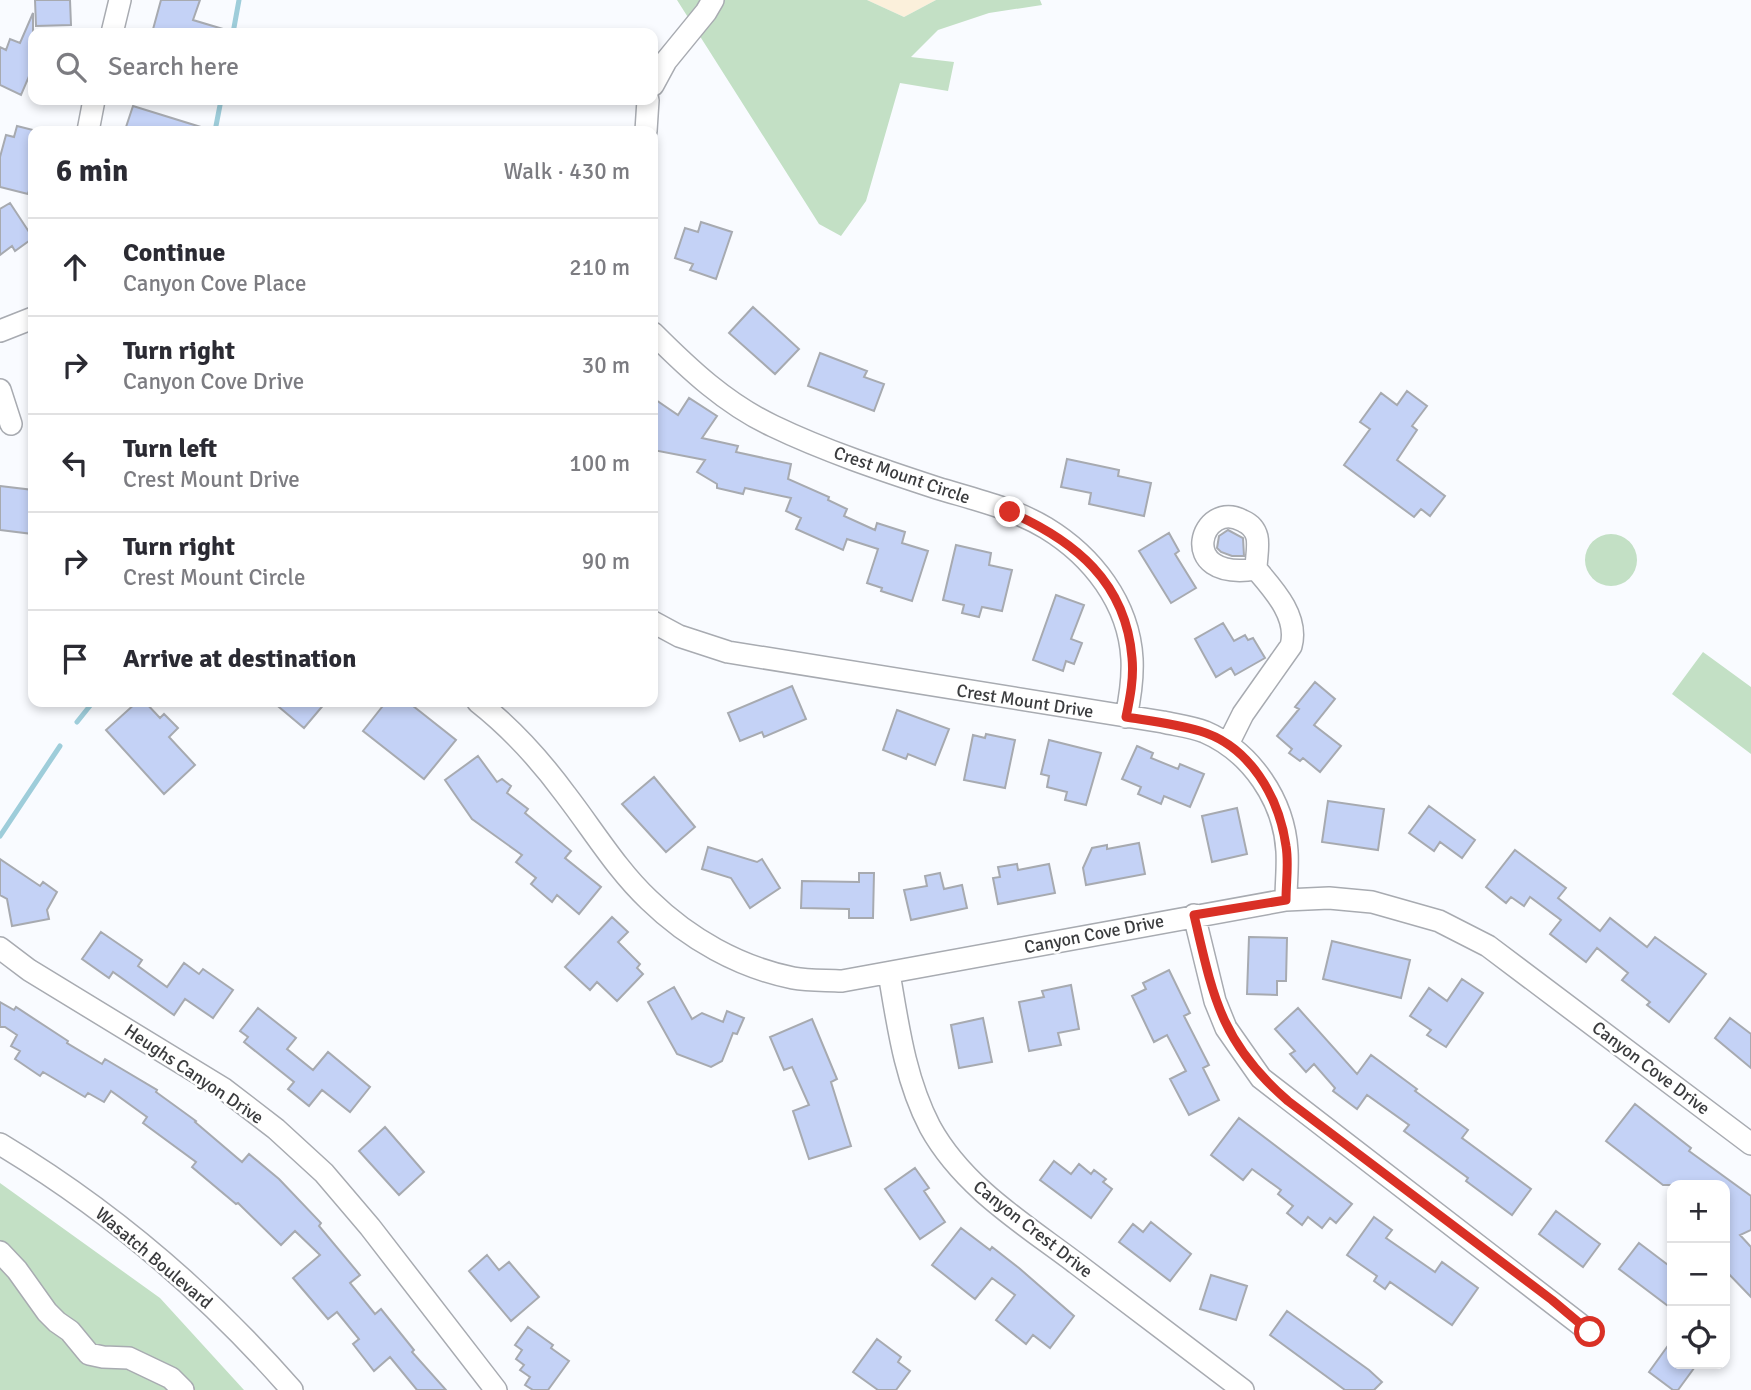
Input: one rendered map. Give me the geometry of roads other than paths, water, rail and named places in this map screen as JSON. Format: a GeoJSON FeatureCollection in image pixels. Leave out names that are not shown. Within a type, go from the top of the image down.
{"type":"FeatureCollection","features":[{"type":"Feature","properties":{"kind":"street"},"geometry":{"type":"LineString","coordinates":[[112,28],[120,0]]}},
{"type":"Feature","properties":{"kind":"street"},"geometry":{"type":"LineString","coordinates":[[658,76],[666,61],[713,0]]}},
{"type":"Feature","properties":{"kind":"street"},"geometry":{"type":"LineString","coordinates":[[89,126],[93,105]]}},
{"type":"Feature","properties":{"kind":"street"},"geometry":{"type":"LineString","coordinates":[[646,126],[648,105]]}},
{"type":"Feature","properties":{"kind":"street"},"geometry":{"type":"LineString","coordinates":[[0,331],[28,320]]}},
{"type":"Feature","properties":{"kind":"street","name":"Crest Mount Circle"},"geometry":{"type":"LineString","coordinates":[[658,338],[697,377],[772,426],[911,479],[1010,512],[1044,527],[1077,550],[1097,570],[1125,619],[1132,657],[1132,683],[1126,717]]}},
{"type":"Feature","properties":{"kind":"street"},"geometry":{"type":"LineString","coordinates":[[0,390],[11,424]]}},
{"type":"Feature","properties":{"kind":"street"},"geometry":{"type":"LineString","coordinates":[[1228,744],[1243,714],[1291,646],[1294,635],[1277,593],[1256,569]]}},
{"type":"Feature","properties":{"kind":"street","name":"Crest Mount Drive"},"geometry":{"type":"LineString","coordinates":[[658,625],[679,636],[728,652],[1203,732],[1228,744],[1263,779],[1281,820],[1287,848],[1286,900]]}},
{"type":"Feature","properties":{"kind":"street","name":"Canyon Cove Drive"},"geometry":{"type":"LineString","coordinates":[[483,707],[525,746],[649,901],[706,945],[751,967],[796,979],[842,981],[1286,900],[1329,898],[1371,902],[1439,921],[1488,946],[1751,1144]]}},
{"type":"Feature","properties":{"kind":"street"},"geometry":{"type":"LineString","coordinates":[[1194,915],[1219,1010],[1232,1036],[1261,1077],[1590,1332]]}},
{"type":"Feature","properties":{"kind":"street","name":"Heughs Canyon Drive"},"geometry":{"type":"LineString","coordinates":[[0,948],[29,970],[223,1089],[276,1129],[324,1173],[370,1227],[496,1390]]}},
{"type":"Feature","properties":{"kind":"street","name":"Canyon Crest Drive"},"geometry":{"type":"LineString","coordinates":[[889,973],[904,1059],[912,1085],[932,1130],[957,1166],[1005,1210],[1243,1390]]}},
{"type":"Feature","properties":{"kind":"street","name":"Wasatch Boulevard"},"geometry":{"type":"LineString","coordinates":[[0,1144],[92,1206],[179,1276],[221,1314],[292,1390]]}},
{"type":"Feature","properties":{"kind":"street"},"geometry":{"type":"LineString","coordinates":[[0,1252],[17,1270],[36,1299],[89,1354],[129,1358],[171,1378],[183,1390]]}},
{"type":"Feature","properties":{"kind":"waterway"},"geometry":{"type":"LineString","coordinates":[[234,28],[239,0]]}},
{"type":"Feature","properties":{"kind":"waterway"},"geometry":{"type":"LineString","coordinates":[[216,126],[220,105]]}},
{"type":"Feature","properties":{"kind":"waterway"},"geometry":{"type":"LineString","coordinates":[[77,722],[89,707]]}},
{"type":"Feature","properties":{"kind":"waterway"},"geometry":{"type":"LineString","coordinates":[[0,836],[60,746]]}}]}
